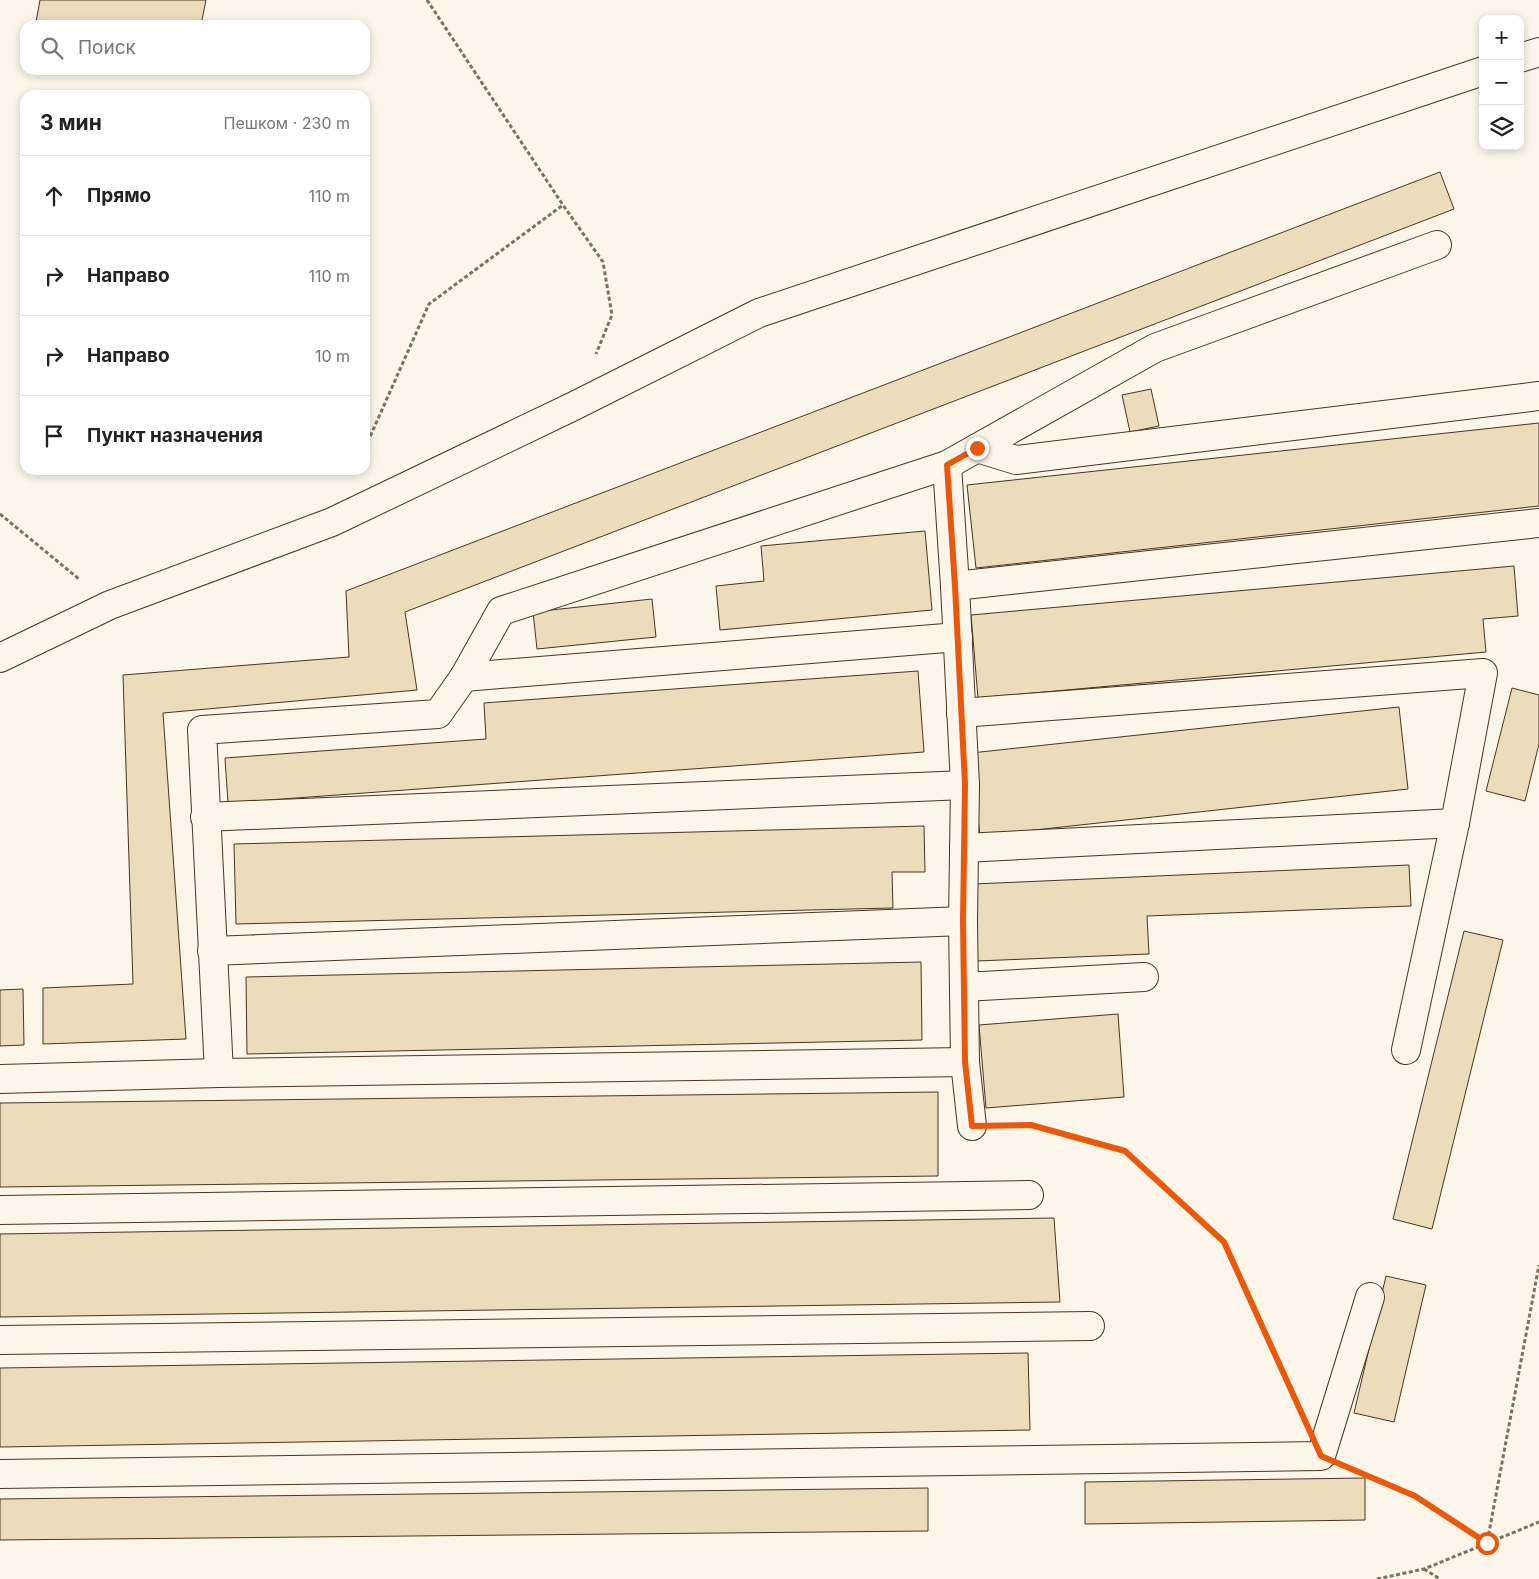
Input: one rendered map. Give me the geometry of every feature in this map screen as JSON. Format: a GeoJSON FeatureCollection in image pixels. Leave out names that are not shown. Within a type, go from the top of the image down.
{"type":"FeatureCollection","features":[{"type":"Feature","properties":{"kind":"lane"},"geometry":{"type":"LineString","coordinates":[[1524,57],[1539,52]]}},
{"type":"Feature","properties":{"kind":"lane"},"geometry":{"type":"LineString","coordinates":[[0,658],[110,605],[332,522],[574,406],[759,313],[1479,72]]}},
{"type":"Feature","properties":{"kind":"lane"},"geometry":{"type":"LineString","coordinates":[[219,1073],[202,730],[438,714],[464,676],[501,611],[947,465],[1156,348],[1437,245]]}},
{"type":"Feature","properties":{"kind":"lane"},"geometry":{"type":"LineString","coordinates":[[977,448],[1016,460],[1539,396]]}},
{"type":"Feature","properties":{"kind":"lane"},"geometry":{"type":"LineString","coordinates":[[947,465],[965,784],[963,921],[965,1062],[972,1126]]}},
{"type":"Feature","properties":{"kind":"lane"},"geometry":{"type":"LineString","coordinates":[[955,586],[1539,523]]}},
{"type":"Feature","properties":{"kind":"lane"},"geometry":{"type":"LineString","coordinates":[[464,676],[958,637]]}},
{"type":"Feature","properties":{"kind":"lane"},"geometry":{"type":"LineString","coordinates":[[961,713],[1483,673],[1455,823],[1406,1050]]}},
{"type":"Feature","properties":{"kind":"lane"},"geometry":{"type":"LineString","coordinates":[[205,817],[965,784]]}},
{"type":"Feature","properties":{"kind":"lane"},"geometry":{"type":"LineString","coordinates":[[964,848],[1455,823]]}},
{"type":"Feature","properties":{"kind":"lane"},"geometry":{"type":"LineString","coordinates":[[212,951],[963,921]]}},
{"type":"Feature","properties":{"kind":"lane"},"geometry":{"type":"LineString","coordinates":[[964,987],[1144,977]]}},
{"type":"Feature","properties":{"kind":"lane"},"geometry":{"type":"LineString","coordinates":[[0,1079],[219,1073],[965,1062]]}},
{"type":"Feature","properties":{"kind":"lane"},"geometry":{"type":"LineString","coordinates":[[0,1210],[1029,1195]]}},
{"type":"Feature","properties":{"kind":"lane"},"geometry":{"type":"LineString","coordinates":[[0,1474],[1321,1456],[1370,1297]]}},
{"type":"Feature","properties":{"kind":"lane"},"geometry":{"type":"LineString","coordinates":[[0,1340],[1090,1326]]}},
{"type":"Feature","properties":{"kind":"path"},"geometry":{"type":"LineString","coordinates":[[427,0],[563,205],[604,262],[612,315],[574,406]]}},
{"type":"Feature","properties":{"kind":"path"},"geometry":{"type":"LineString","coordinates":[[370,437],[429,304],[563,205]]}},
{"type":"Feature","properties":{"kind":"path"},"geometry":{"type":"LineString","coordinates":[[0,514],[110,605]]}},
{"type":"Feature","properties":{"kind":"path"},"geometry":{"type":"LineString","coordinates":[[972,1126],[1031,1125],[1125,1151],[1224,1242],[1321,1456],[1415,1496],[1487,1543]]}},
{"type":"Feature","properties":{"kind":"path"},"geometry":{"type":"LineString","coordinates":[[1487,1543],[1539,1265]]}},
{"type":"Feature","properties":{"kind":"path"},"geometry":{"type":"LineString","coordinates":[[1377,1579],[1424,1569],[1539,1522]]}},
{"type":"Feature","properties":{"kind":"path"},"geometry":{"type":"LineString","coordinates":[[1424,1569],[1440,1579]]}},
{"type":"Feature","properties":{"kind":"building"},"geometry":{"type":"Polygon","coordinates":[[[40,0],[206,0],[202,20],[36,20],[40,0]]]}},
{"type":"Feature","properties":{"kind":"building"},"geometry":{"type":"Polygon","coordinates":[[[1440,172],[1454,209],[405,612],[417,690],[163,713],[186,1039],[43,1044],[43,988],[133,984],[123,675],[349,657],[346,591],[1440,172]]]}},
{"type":"Feature","properties":{"kind":"building"},"geometry":{"type":"Polygon","coordinates":[[[1151,389],[1159,426],[1130,432],[1122,395],[1151,389]]]}},
{"type":"Feature","properties":{"kind":"building"},"geometry":{"type":"Polygon","coordinates":[[[1539,423],[1539,506],[976,568],[967,485],[1539,423]]]}},
{"type":"Feature","properties":{"kind":"building"},"geometry":{"type":"Polygon","coordinates":[[[925,531],[932,610],[720,630],[716,586],[764,581],[761,546],[925,531]]]}},
{"type":"Feature","properties":{"kind":"building"},"geometry":{"type":"Polygon","coordinates":[[[1514,566],[1518,616],[1483,619],[1486,652],[978,698],[971,615],[1514,566]]]}},
{"type":"Feature","properties":{"kind":"building"},"geometry":{"type":"Polygon","coordinates":[[[652,599],[656,637],[537,649],[533,612],[652,599]]]}},
{"type":"Feature","properties":{"kind":"building"},"geometry":{"type":"Polygon","coordinates":[[[918,671],[924,752],[228,803],[225,758],[486,739],[484,703],[918,671]]]}},
{"type":"Feature","properties":{"kind":"building"},"geometry":{"type":"Polygon","coordinates":[[[1512,688],[1539,695],[1539,744],[1525,801],[1486,791],[1512,688]]]}},
{"type":"Feature","properties":{"kind":"building"},"geometry":{"type":"Polygon","coordinates":[[[1399,707],[1408,789],[980,836],[971,753],[1399,707]]]}},
{"type":"Feature","properties":{"kind":"building"},"geometry":{"type":"Polygon","coordinates":[[[924,826],[925,872],[892,872],[893,908],[236,924],[234,844],[924,826]]]}},
{"type":"Feature","properties":{"kind":"building"},"geometry":{"type":"Polygon","coordinates":[[[1409,865],[1411,906],[1147,916],[1149,954],[977,961],[974,884],[1409,865]]]}},
{"type":"Feature","properties":{"kind":"building"},"geometry":{"type":"Polygon","coordinates":[[[1464,931],[1503,940],[1432,1229],[1393,1219],[1464,931]]]}},
{"type":"Feature","properties":{"kind":"building"},"geometry":{"type":"Polygon","coordinates":[[[921,962],[922,1040],[247,1054],[246,977],[921,962]]]}},
{"type":"Feature","properties":{"kind":"building"},"geometry":{"type":"Polygon","coordinates":[[[23,989],[24,1045],[0,1046],[0,990],[23,989]]]}},
{"type":"Feature","properties":{"kind":"building"},"geometry":{"type":"Polygon","coordinates":[[[1118,1014],[1124,1097],[986,1108],[979,1025],[1118,1014]]]}},
{"type":"Feature","properties":{"kind":"building"},"geometry":{"type":"Polygon","coordinates":[[[938,1092],[938,1176],[0,1187],[0,1103],[938,1092]]]}},
{"type":"Feature","properties":{"kind":"building"},"geometry":{"type":"Polygon","coordinates":[[[1054,1218],[1060,1302],[0,1317],[0,1234],[1054,1218]]]}},
{"type":"Feature","properties":{"kind":"building"},"geometry":{"type":"Polygon","coordinates":[[[1386,1276],[1426,1285],[1394,1422],[1354,1413],[1386,1276]]]}},
{"type":"Feature","properties":{"kind":"building"},"geometry":{"type":"Polygon","coordinates":[[[1028,1353],[1030,1430],[0,1447],[0,1368],[1028,1353]]]}},
{"type":"Feature","properties":{"kind":"building"},"geometry":{"type":"Polygon","coordinates":[[[1365,1478],[1365,1520],[1085,1524],[1085,1482],[1365,1478]]]}},
{"type":"Feature","properties":{"kind":"building"},"geometry":{"type":"Polygon","coordinates":[[[928,1488],[928,1531],[0,1540],[0,1499],[928,1488]]]}},
{"type":"Feature","properties":{"kind":"route"},"geometry":{"type":"LineString","coordinates":[[977,448],[947,465],[965,784],[963,921],[965,1062],[972,1126],[1031,1125],[1125,1151],[1224,1242],[1321,1456],[1415,1496],[1487,1543]]}}]}
